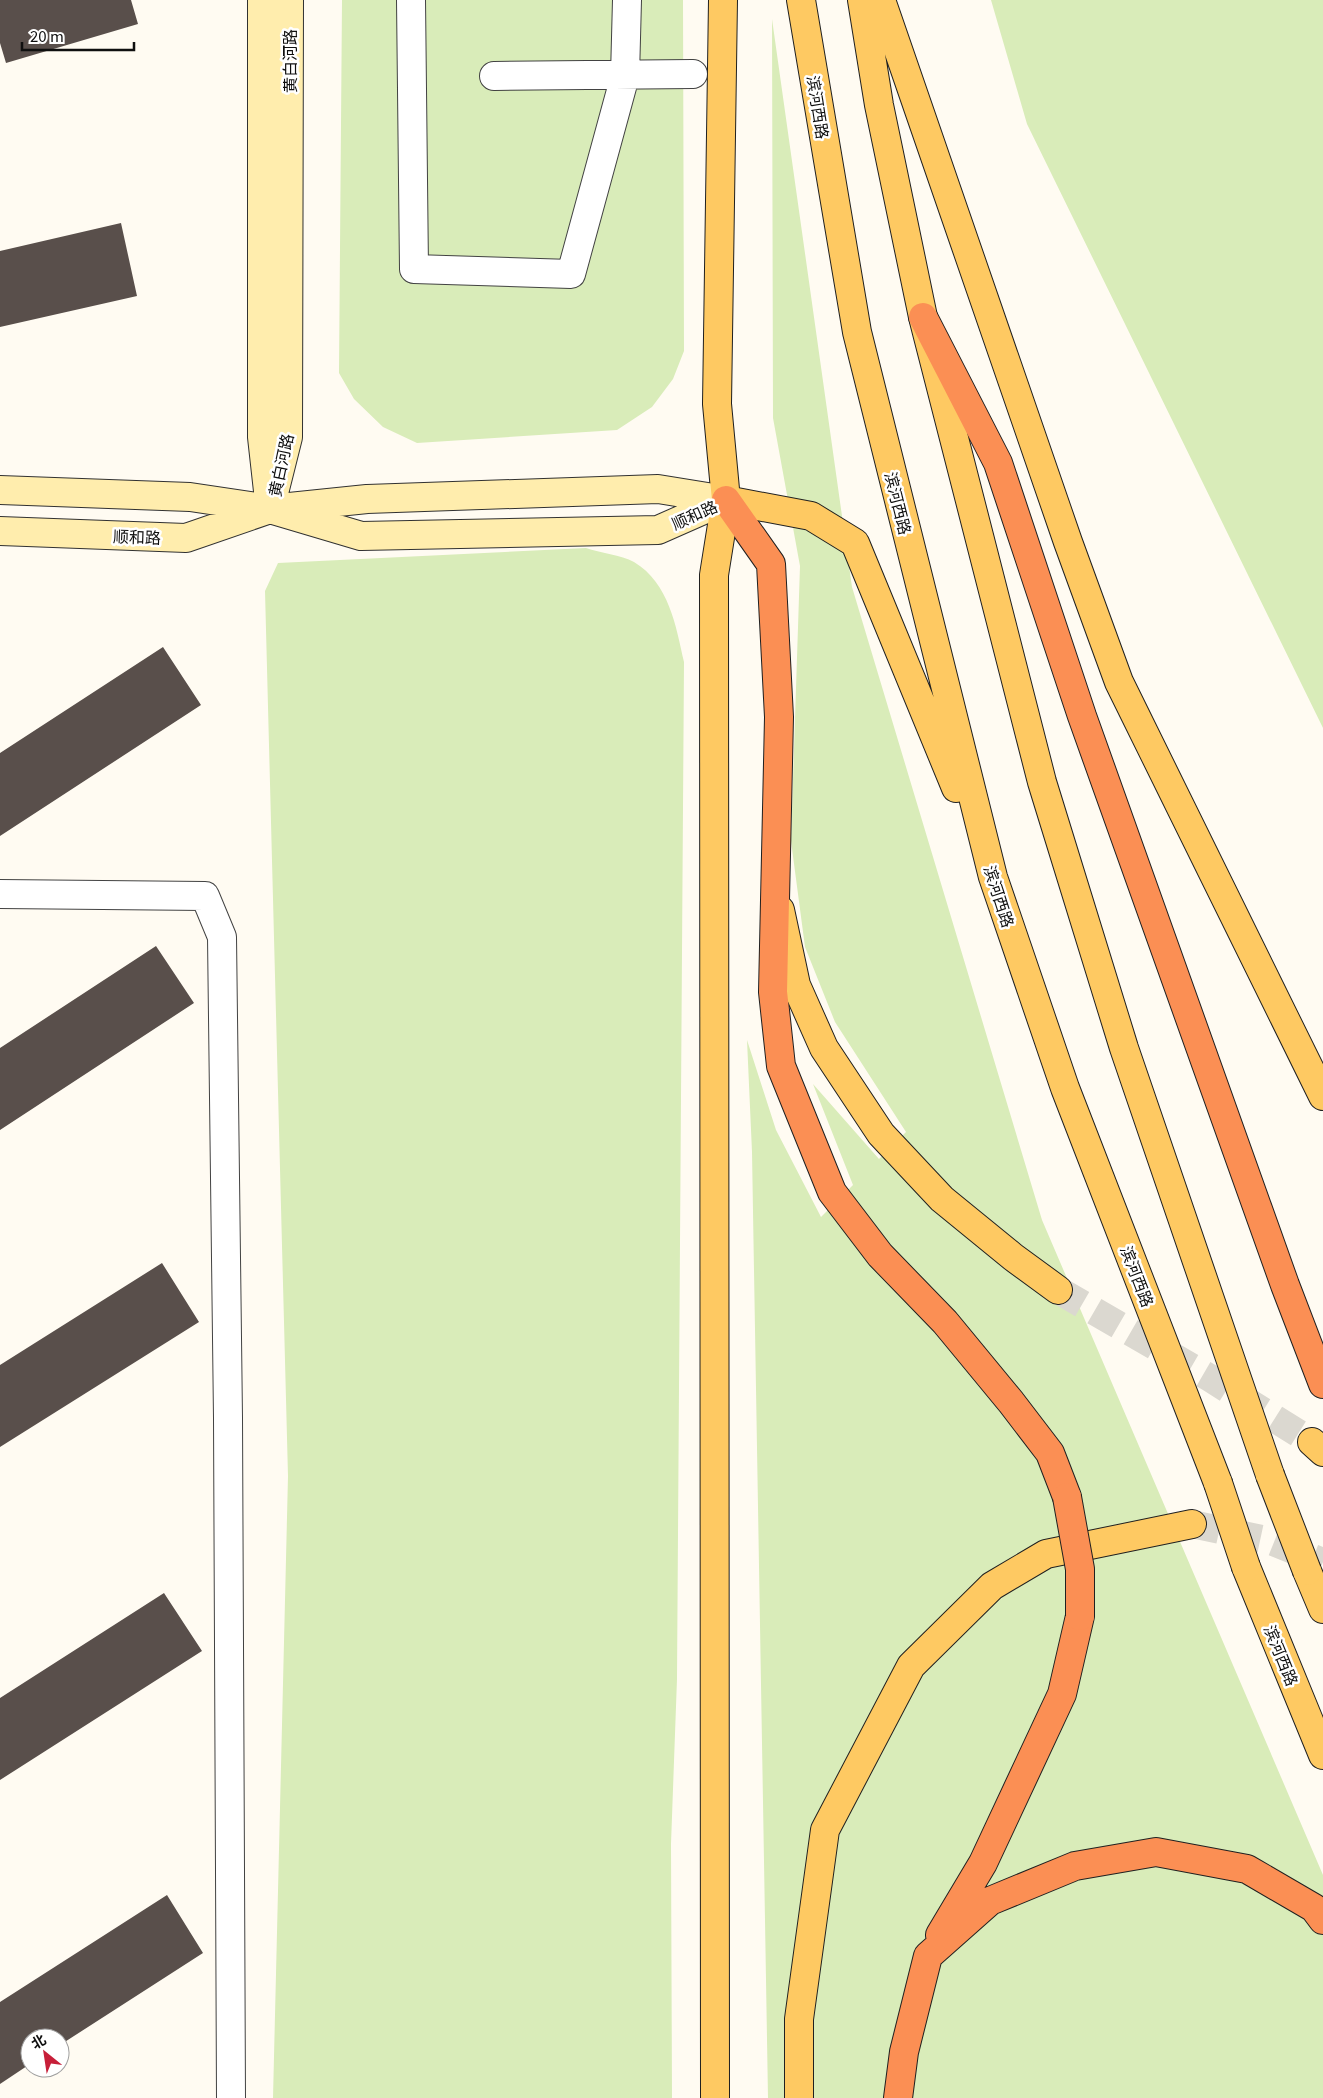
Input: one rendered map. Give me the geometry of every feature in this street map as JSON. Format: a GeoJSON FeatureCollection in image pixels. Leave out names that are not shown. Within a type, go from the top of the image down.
{"type":"FeatureCollection","features":[{"type":"Feature","properties":{"kind":"highway"},"geometry":{"type":"LineString","coordinates":[[923,318],[998,463],[1082,716],[1284,1285],[1323,1384]]}},
{"type":"Feature","properties":{"kind":"highway"},"geometry":{"type":"LineString","coordinates":[[726,500],[771,564],[779,717],[773,992],[781,1066],[832,1192],[880,1255],[945,1322],[1050,1453],[1067,1497],[1080,1569],[1080,1616],[1062,1694],[983,1863],[928,1956],[904,2052],[898,2098]]}},
{"type":"Feature","properties":{"kind":"highway"},"geometry":{"type":"LineString","coordinates":[[928,1956],[990,1902],[1075,1866],[1156,1852],[1247,1869],[1314,1908],[1323,1920]]}},
{"type":"Feature","properties":{"kind":"main road"},"geometry":{"type":"LineString","coordinates":[[715,2098],[714,575],[726,500],[717,404],[723,0]]}},
{"type":"Feature","properties":{"kind":"main road","name":"滨河西路"},"geometry":{"type":"LineString","coordinates":[[801,0],[856,332],[993,877],[1065,1088],[1218,1484],[1246,1567],[1323,1755]]}},
{"type":"Feature","properties":{"kind":"main road"},"geometry":{"type":"LineString","coordinates":[[862,0],[879,105],[923,318],[1042,782],[1124,1048],[1270,1475],[1323,1609]]}},
{"type":"Feature","properties":{"kind":"main road"},"geometry":{"type":"LineString","coordinates":[[881,0],[1068,542],[1119,682],[1323,1096]]}},
{"type":"Feature","properties":{"kind":"main road"},"geometry":{"type":"LineString","coordinates":[[726,500],[811,516],[855,543],[993,877]]}},
{"type":"Feature","properties":{"kind":"main road"},"geometry":{"type":"LineString","coordinates":[[776,886],[796,985],[824,1048],[881,1134],[942,1199],[1013,1257],[1058,1290]]}},
{"type":"Feature","properties":{"kind":"main road"},"geometry":{"type":"LineString","coordinates":[[799,2098],[799,2019],[826,1830],[911,1666],[992,1586],[1046,1554],[1192,1524]]}},
{"type":"Feature","properties":{"kind":"street","name":"黄白河路"},"geometry":{"type":"LineString","coordinates":[[262,0],[262,437],[270,509]]}},
{"type":"Feature","properties":{"kind":"street","name":"黄白河路"},"geometry":{"type":"LineString","coordinates":[[270,509],[288,437],[289,0]]}},
{"type":"Feature","properties":{"kind":"street"},"geometry":{"type":"LineString","coordinates":[[411,0],[414,269],[571,274],[626,76],[626,0]]}},
{"type":"Feature","properties":{"kind":"street"},"geometry":{"type":"LineString","coordinates":[[494,76],[693,74]]}},
{"type":"Feature","properties":{"kind":"street","name":"顺和路"},"geometry":{"type":"LineString","coordinates":[[0,531],[186,538],[270,509],[367,498],[658,489],[726,500]]}},
{"type":"Feature","properties":{"kind":"street","name":"顺和路"},"geometry":{"type":"LineString","coordinates":[[0,490],[190,497],[270,509],[361,536],[658,530],[726,500]]}},
{"type":"Feature","properties":{"kind":"street"},"geometry":{"type":"LineString","coordinates":[[0,894],[205,896],[222,937],[228,1418],[231,2098]]}},
{"type":"Feature","properties":{"kind":"green space"},"geometry":{"type":"Polygon","coordinates":[[[342,0],[683,0],[684,351],[673,379],[652,407],[617,430],[417,443],[383,427],[354,399],[339,373],[342,0]]]}},
{"type":"Feature","properties":{"kind":"green space"},"geometry":{"type":"Polygon","coordinates":[[[991,0],[1323,0],[1323,728],[1027,124],[991,0]]]}},
{"type":"Feature","properties":{"kind":"green space"},"geometry":{"type":"Polygon","coordinates":[[[772,19],[852,587],[1042,1220],[1323,1875],[1323,2098],[768,2098],[752,1152],[747,1040],[776,1130],[821,1217],[853,1185],[813,1084],[879,1159],[906,1132],[835,1022],[805,947],[791,841],[800,566],[773,418],[772,19]]]}},
{"type":"Feature","properties":{"kind":"green space"},"geometry":{"type":"Polygon","coordinates":[[[586,548],[634,562],[655,581],[669,606],[684,662],[677,1679],[671,1844],[672,2098],[273,2098],[288,1476],[265,591],[278,563],[586,548]]]}},
{"type":"Feature","properties":{"kind":"building"},"geometry":{"type":"Polygon","coordinates":[[[0,0],[131,0],[138,24],[6,63],[0,43],[0,0]]]}},
{"type":"Feature","properties":{"kind":"building"},"geometry":{"type":"Polygon","coordinates":[[[121,223],[137,296],[0,327],[0,251],[121,223]]]}},
{"type":"Feature","properties":{"kind":"building"},"geometry":{"type":"Polygon","coordinates":[[[163,647],[201,705],[0,836],[0,753],[163,647]]]}},
{"type":"Feature","properties":{"kind":"building"},"geometry":{"type":"Polygon","coordinates":[[[156,946],[194,1003],[0,1130],[0,1048],[156,946]]]}},
{"type":"Feature","properties":{"kind":"building"},"geometry":{"type":"Polygon","coordinates":[[[162,1263],[199,1322],[0,1447],[0,1365],[162,1263]]]}},
{"type":"Feature","properties":{"kind":"building"},"geometry":{"type":"Polygon","coordinates":[[[164,1593],[202,1651],[0,1780],[0,1698],[164,1593]]]}},
{"type":"Feature","properties":{"kind":"building"},"geometry":{"type":"Polygon","coordinates":[[[167,1895],[203,1953],[70,2039],[70,2028],[20,2028],[20,2071],[0,2084],[0,2002],[167,1895]]]}},
{"type":"Feature","properties":{"kind":"tunnel"},"geometry":{"type":"LineString","coordinates":[[1058,1290],[1210,1378],[1312,1442]]}},
{"type":"Feature","properties":{"kind":"tunnel"},"geometry":{"type":"LineString","coordinates":[[1192,1524],[1271,1541],[1323,1562]]}}]}
